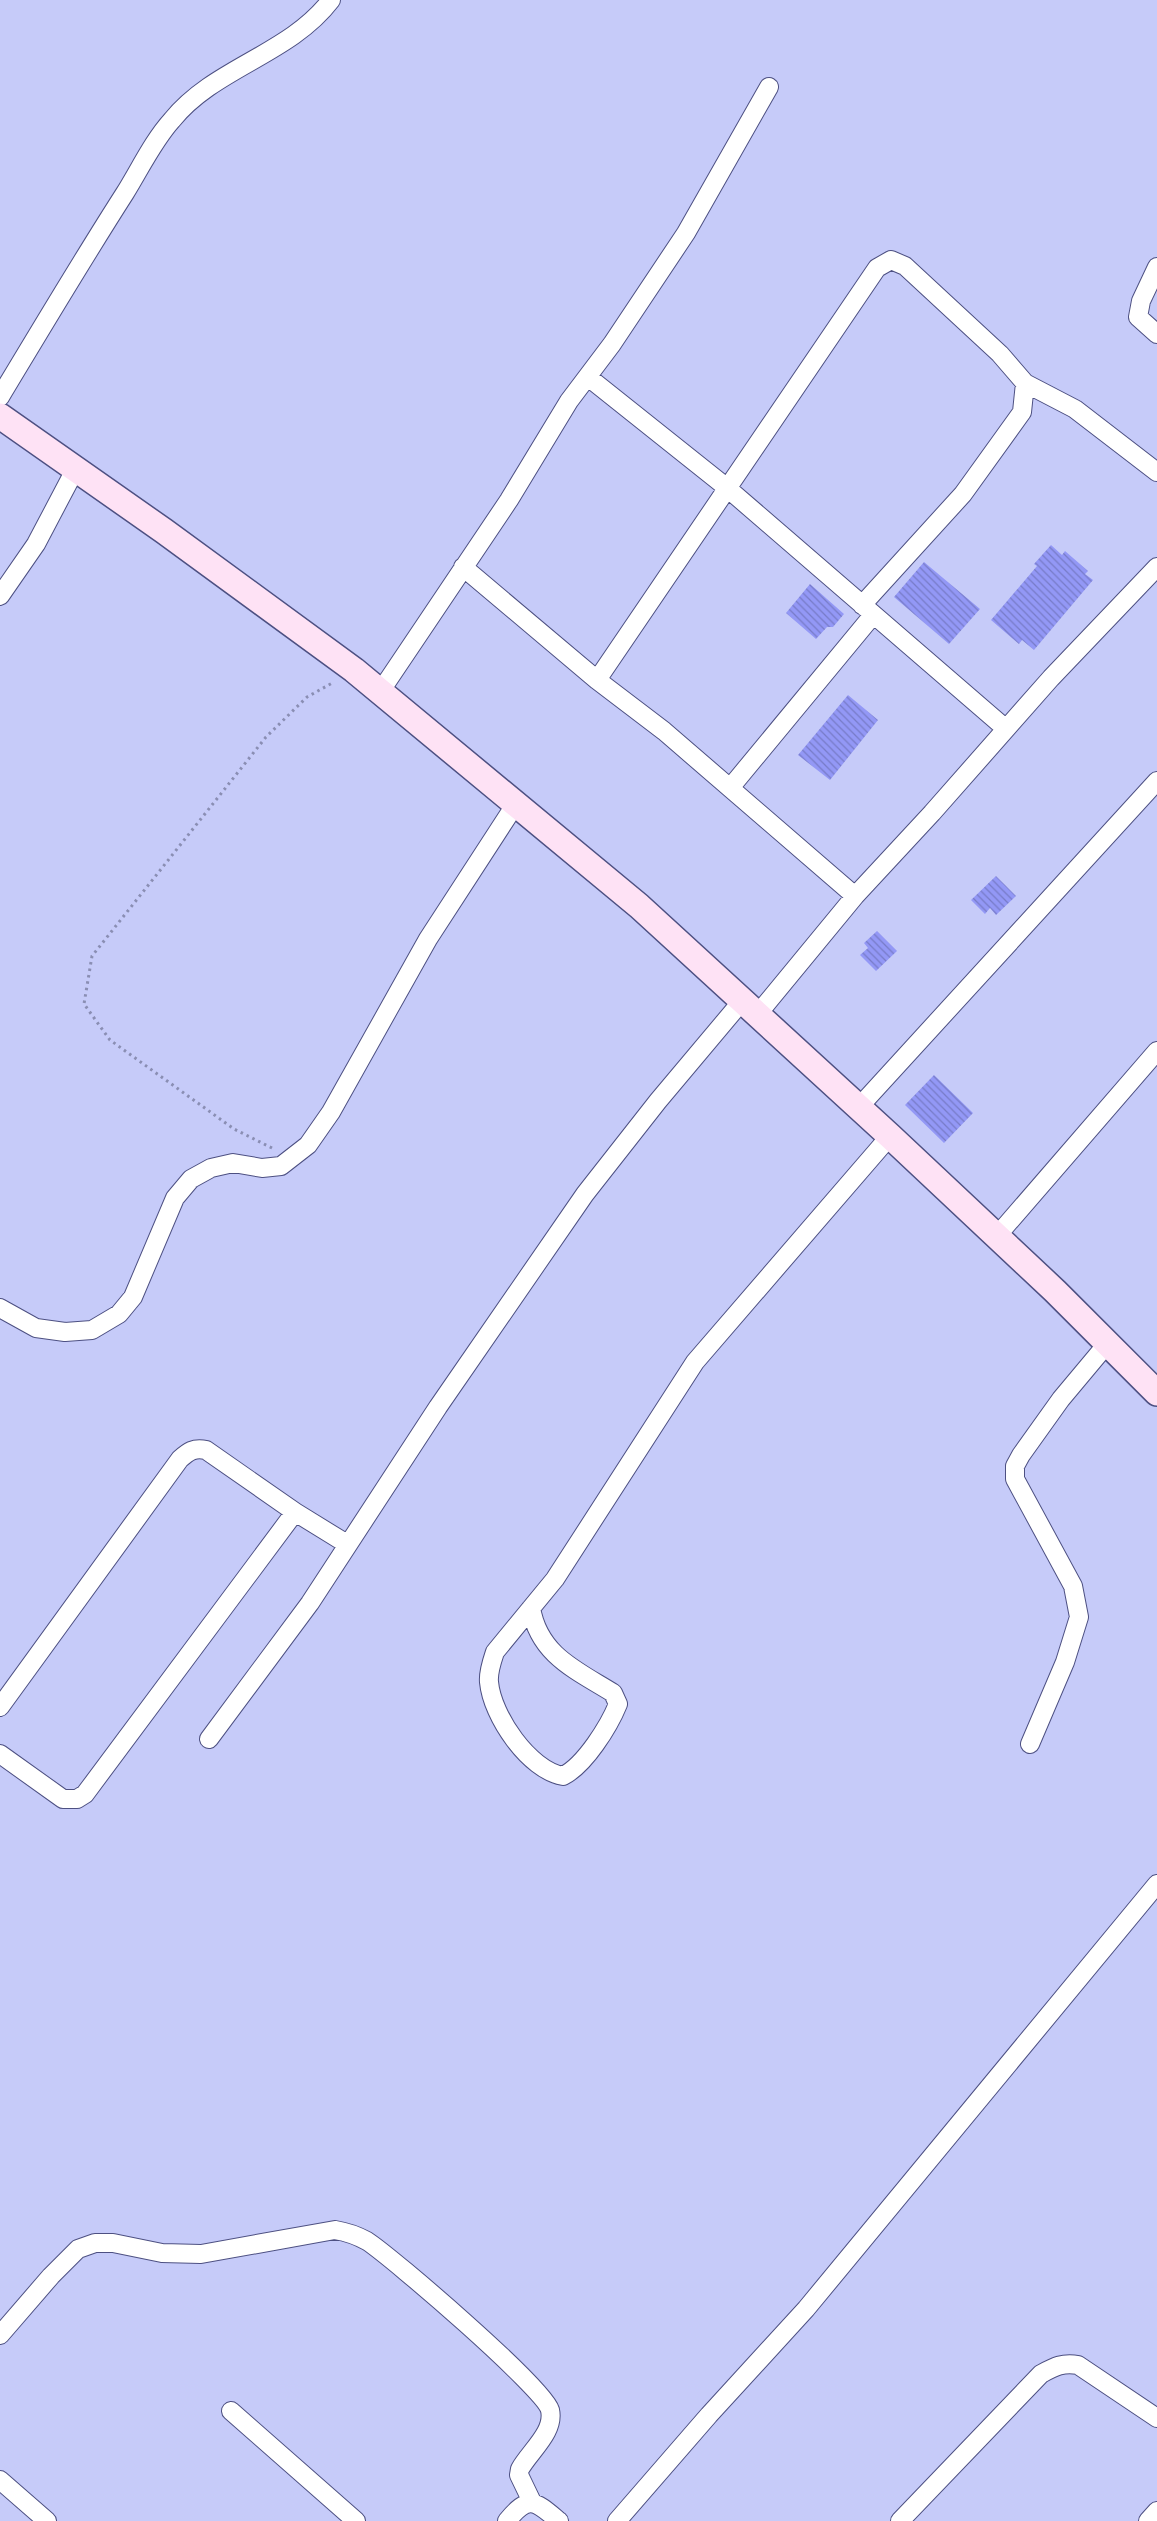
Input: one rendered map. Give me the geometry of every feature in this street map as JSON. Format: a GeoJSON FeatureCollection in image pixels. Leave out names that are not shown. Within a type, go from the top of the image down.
{"type":"FeatureCollection","features":[{"type":"Feature","properties":{"kind":"main road"},"geometry":{"type":"LineString","coordinates":[[0,416],[76,468],[354,670],[517,802],[639,906],[859,1107],[996,1236],[1157,1393]]}},
{"type":"Feature","properties":{"kind":"street"},"geometry":{"type":"LineString","coordinates":[[0,397],[171,120],[203,89],[281,45],[322,11],[331,0]]}},
{"type":"Feature","properties":{"kind":"street"},"geometry":{"type":"LineString","coordinates":[[380,692],[508,500],[569,401],[588,377],[686,233],[769,87]]}},
{"type":"Feature","properties":{"kind":"street"},"geometry":{"type":"LineString","coordinates":[[597,680],[726,487],[877,268],[891,260],[905,266],[920,279],[1000,354],[1026,383],[1075,409],[1157,472]]}},
{"type":"Feature","properties":{"kind":"street"},"geometry":{"type":"LineString","coordinates":[[1157,267],[1141,301],[1138,317],[1157,334]]}},
{"type":"Feature","properties":{"kind":"street"},"geometry":{"type":"LineString","coordinates":[[588,377],[726,487],[1005,728]]}},
{"type":"Feature","properties":{"kind":"street"},"geometry":{"type":"LineString","coordinates":[[730,788],[868,610],[963,494],[1022,412],[1026,383]]}},
{"type":"Feature","properties":{"kind":"street"},"geometry":{"type":"LineString","coordinates":[[0,596],[36,544],[76,468]]}},
{"type":"Feature","properties":{"kind":"street"},"geometry":{"type":"LineString","coordinates":[[463,567],[597,680],[664,732],[855,896]]}},
{"type":"Feature","properties":{"kind":"street"},"geometry":{"type":"LineString","coordinates":[[209,1739],[310,1603],[444,1399],[585,1194],[652,1108],[932,814],[1005,728],[1157,567]]}},
{"type":"Feature","properties":{"kind":"street"},"geometry":{"type":"LineString","coordinates":[[859,1107],[1157,781]]}},
{"type":"Feature","properties":{"kind":"street"},"geometry":{"type":"LineString","coordinates":[[0,1308],[36,1328],[65,1332],[92,1330],[118,1314],[133,1297],[175,1198],[191,1179],[211,1168],[233,1163],[262,1168],[281,1166],[308,1145],[331,1112],[428,939],[517,802]]}},
{"type":"Feature","properties":{"kind":"street"},"geometry":{"type":"LineString","coordinates":[[996,1236],[1157,1051]]}},
{"type":"Feature","properties":{"kind":"street"},"geometry":{"type":"LineString","coordinates":[[531,1608],[534,1626],[541,1640],[558,1657],[613,1693],[618,1704],[610,1723],[585,1755],[563,1776],[554,1774],[526,1754],[511,1736],[494,1700],[489,1682],[490,1666],[495,1652],[531,1608],[555,1579],[696,1362],[890,1136]]}},
{"type":"Feature","properties":{"kind":"street"},"geometry":{"type":"LineString","coordinates":[[1030,1744],[1065,1662],[1079,1617],[1073,1586],[1018,1486],[1015,1479],[1015,1466],[1020,1455],[1061,1399],[1107,1344]]}},
{"type":"Feature","properties":{"kind":"street"},"geometry":{"type":"LineString","coordinates":[[0,1707],[180,1459],[196,1448],[206,1450],[295,1512],[347,1544]]}},
{"type":"Feature","properties":{"kind":"street"},"geometry":{"type":"LineString","coordinates":[[0,1754],[63,1799],[77,1799],[85,1794],[295,1512]]}},
{"type":"Feature","properties":{"kind":"street"},"geometry":{"type":"LineString","coordinates":[[617,2521],[709,2414],[806,2309],[1157,1884]]}},
{"type":"Feature","properties":{"kind":"street"},"geometry":{"type":"LineString","coordinates":[[0,2335],[78,2249],[95,2243],[113,2243],[162,2254],[201,2254],[267,2244],[335,2230],[354,2234],[389,2258],[441,2302],[522,2375],[550,2408],[551,2418],[548,2429],[520,2469],[519,2475],[532,2502]]}},
{"type":"Feature","properties":{"kind":"street"},"geometry":{"type":"LineString","coordinates":[[900,2521],[1041,2374],[1058,2365],[1068,2363],[1078,2365],[1157,2418]]}},
{"type":"Feature","properties":{"kind":"street"},"geometry":{"type":"LineString","coordinates":[[230,2411],[356,2521]]}},
{"type":"Feature","properties":{"kind":"street"},"geometry":{"type":"LineString","coordinates":[[0,2480],[47,2521]]}},
{"type":"Feature","properties":{"kind":"street"},"geometry":{"type":"LineString","coordinates":[[507,2521],[525,2503],[532,2502],[540,2505],[559,2521]]}},
{"type":"Feature","properties":{"kind":"street"},"geometry":{"type":"LineString","coordinates":[[1148,2521],[1157,2512]]}},
{"type":"Feature","properties":{"kind":"path"},"geometry":{"type":"LineString","coordinates":[[293,1158],[234,1129],[110,1040],[84,1004],[92,956],[266,737],[307,697],[354,670]]}},
{"type":"Feature","properties":{"kind":"building"},"geometry":{"type":"Polygon","coordinates":[[[1051,545],[1062,555],[1065,551],[1088,571],[1085,574],[1093,580],[1034,650],[1022,640],[1019,644],[991,620],[1037,566],[1034,564],[1051,545]]]}},
{"type":"Feature","properties":{"kind":"building"},"geometry":{"type":"Polygon","coordinates":[[[924,562],[980,609],[949,644],[894,597],[924,562]]]}},
{"type":"Feature","properties":{"kind":"building"},"geometry":{"type":"Polygon","coordinates":[[[810,584],[844,614],[833,627],[827,627],[816,639],[786,613],[810,584]]]}},
{"type":"Feature","properties":{"kind":"building"},"geometry":{"type":"Polygon","coordinates":[[[848,695],[878,720],[830,780],[798,755],[848,695]]]}},
{"type":"Feature","properties":{"kind":"building"},"geometry":{"type":"Polygon","coordinates":[[[996,876],[1016,896],[996,915],[990,908],[985,914],[971,900],[996,876]]]}},
{"type":"Feature","properties":{"kind":"building"},"geometry":{"type":"Polygon","coordinates":[[[877,931],[897,951],[876,971],[860,955],[868,948],[864,943],[877,931]]]}},
{"type":"Feature","properties":{"kind":"building"},"geometry":{"type":"Polygon","coordinates":[[[934,1075],[973,1113],[944,1143],[905,1105],[934,1075]]]}}]}
